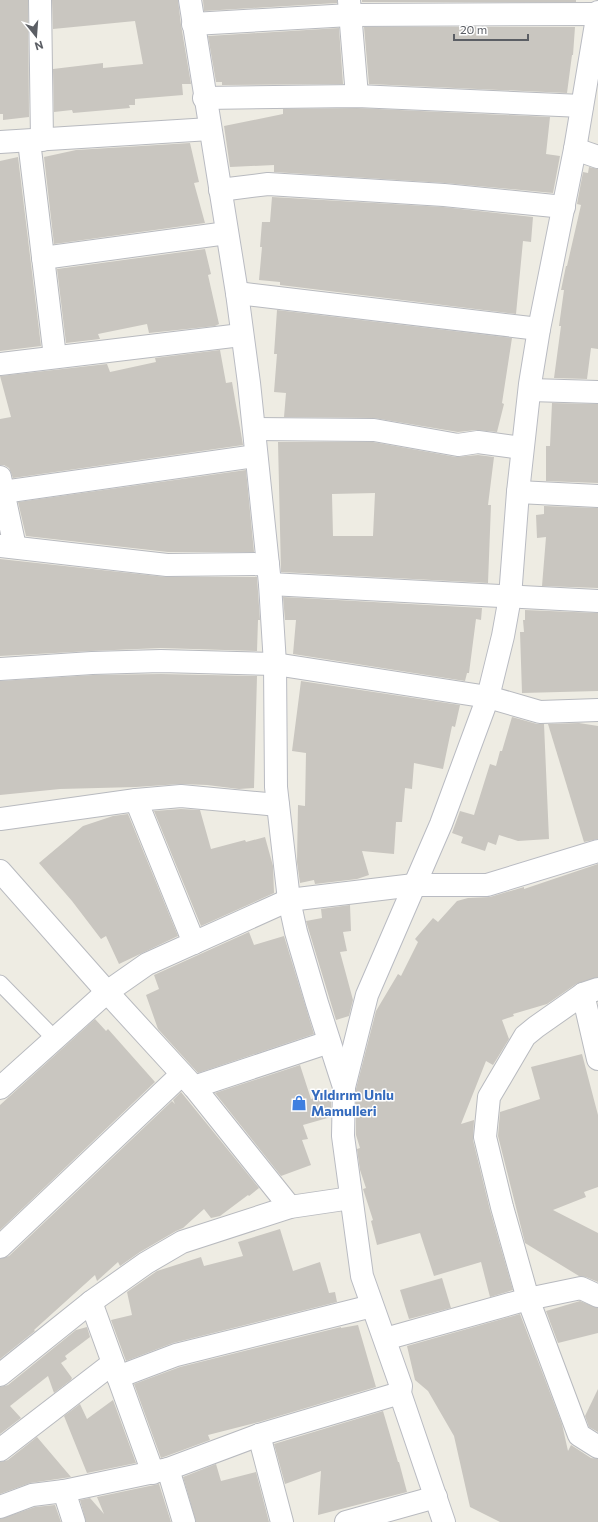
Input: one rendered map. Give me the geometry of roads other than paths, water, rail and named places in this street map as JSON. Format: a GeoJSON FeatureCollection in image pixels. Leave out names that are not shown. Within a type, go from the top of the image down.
{"type":"FeatureCollection","features":[{"type":"Feature","properties":{"kind":"street"},"geometry":{"type":"LineString","coordinates":[[40,0],[35,140],[43,258],[55,357]]}},
{"type":"Feature","properties":{"kind":"street"},"geometry":{"type":"LineString","coordinates":[[190,0],[204,98],[237,293],[249,383],[269,574],[275,664],[276,787],[289,900],[296,932],[344,1087]]}},
{"type":"Feature","properties":{"kind":"street"},"geometry":{"type":"LineString","coordinates":[[193,24],[349,7],[598,13],[575,149],[539,328],[522,448],[510,597],[503,636],[488,697],[441,824],[367,995],[344,1087],[343,1136],[362,1276],[402,1386],[400,1393],[444,1522]]}},
{"type":"Feature","properties":{"kind":"street"},"geometry":{"type":"LineString","coordinates":[[349,7],[357,96]]}},
{"type":"Feature","properties":{"kind":"street"},"geometry":{"type":"LineString","coordinates":[[204,98],[357,96],[582,106]]}},
{"type":"Feature","properties":{"kind":"street"},"geometry":{"type":"LineString","coordinates":[[0,142],[210,129]]}},
{"type":"Feature","properties":{"kind":"street"},"geometry":{"type":"LineString","coordinates":[[575,149],[598,157]]}},
{"type":"Feature","properties":{"kind":"street"},"geometry":{"type":"LineString","coordinates":[[220,190],[268,184],[444,195],[564,207]]}},
{"type":"Feature","properties":{"kind":"street"},"geometry":{"type":"LineString","coordinates":[[43,258],[227,233]]}},
{"type":"Feature","properties":{"kind":"street"},"geometry":{"type":"LineString","coordinates":[[237,293],[539,328]]}},
{"type":"Feature","properties":{"kind":"street"},"geometry":{"type":"LineString","coordinates":[[0,364],[242,335]]}},
{"type":"Feature","properties":{"kind":"street"},"geometry":{"type":"LineString","coordinates":[[530,390],[598,392]]}},
{"type":"Feature","properties":{"kind":"street"},"geometry":{"type":"LineString","coordinates":[[254,429],[374,430],[458,445],[478,442],[522,448]]}},
{"type":"Feature","properties":{"kind":"street"},"geometry":{"type":"LineString","coordinates":[[256,456],[1,484],[7,547],[167,565],[510,597],[598,601]]}},
{"type":"Feature","properties":{"kind":"street"},"geometry":{"type":"LineString","coordinates":[[518,492],[598,496]]}},
{"type":"Feature","properties":{"kind":"street"},"geometry":{"type":"LineString","coordinates":[[0,669],[92,663],[161,661],[275,664],[488,697],[540,712],[598,710]]}},
{"type":"Feature","properties":{"kind":"street"},"geometry":{"type":"LineString","coordinates":[[0,819],[136,800],[182,796],[278,805]]}},
{"type":"Feature","properties":{"kind":"street"},"geometry":{"type":"LineString","coordinates":[[136,800],[194,943]]}},
{"type":"Feature","properties":{"kind":"street"},"geometry":{"type":"LineString","coordinates":[[0,1088],[107,992],[147,964],[289,900],[414,885],[487,885],[598,851]]}},
{"type":"Feature","properties":{"kind":"street"},"geometry":{"type":"LineString","coordinates":[[0,871],[107,992],[188,1080],[290,1207]]}},
{"type":"Feature","properties":{"kind":"street"},"geometry":{"type":"LineString","coordinates":[[598,1059],[590,992],[536,1027],[525,1036],[489,1097],[485,1137],[502,1207],[528,1299],[579,1435],[598,1447]]}},
{"type":"Feature","properties":{"kind":"street"},"geometry":{"type":"LineString","coordinates":[[0,1246],[188,1080],[329,1042]]}},
{"type":"Feature","properties":{"kind":"street"},"geometry":{"type":"LineString","coordinates":[[0,1375],[91,1302],[146,1263],[182,1242],[290,1207],[352,1198]]}},
{"type":"Feature","properties":{"kind":"street"},"geometry":{"type":"LineString","coordinates":[[385,1339],[528,1299],[581,1288],[598,1296]]}},
{"type":"Feature","properties":{"kind":"street"},"geometry":{"type":"LineString","coordinates":[[91,1302],[115,1370],[184,1522]]}},
{"type":"Feature","properties":{"kind":"street"},"geometry":{"type":"LineString","coordinates":[[0,1450],[115,1370],[372,1306]]}},
{"type":"Feature","properties":{"kind":"street"},"geometry":{"type":"LineString","coordinates":[[0,1507],[32,1495],[64,1491],[160,1471],[259,1435],[400,1393]]}},
{"type":"Feature","properties":{"kind":"street"},"geometry":{"type":"LineString","coordinates":[[259,1435],[282,1522]]}},
{"type":"Feature","properties":{"kind":"street"},"geometry":{"type":"LineString","coordinates":[[64,1491],[74,1522]]}},
{"type":"Feature","properties":{"kind":"street"},"geometry":{"type":"LineString","coordinates":[[346,1522],[436,1497]]}},
{"type":"Feature","properties":{"kind":"lane"},"geometry":{"type":"LineString","coordinates":[[0,983],[55,1039]]}},
{"type":"Feature","properties":{"kind":"place","name":"Yıldırım Unlu Mamulleri"},"geometry":{"type":"Point","coordinates":[299,1103]}}]}
